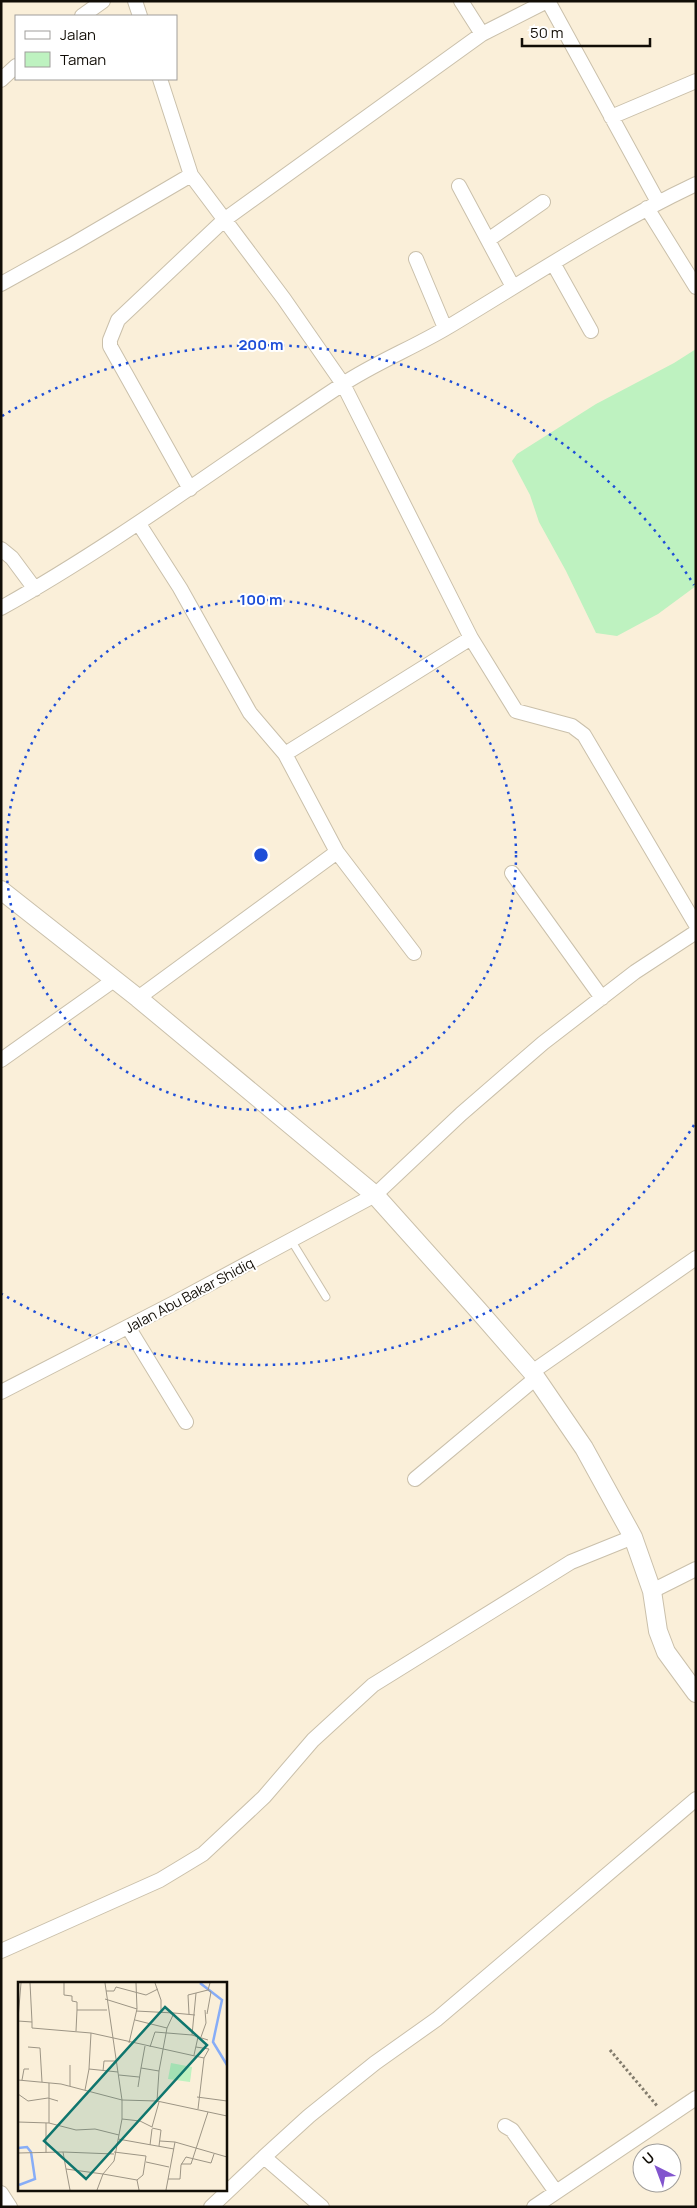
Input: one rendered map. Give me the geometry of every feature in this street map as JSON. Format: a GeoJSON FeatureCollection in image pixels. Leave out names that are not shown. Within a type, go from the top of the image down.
{"type":"FeatureCollection","features":[{"type":"Feature","properties":{"kind":"street"},"geometry":{"type":"LineString","coordinates":[[83,15],[103,1]]}},
{"type":"Feature","properties":{"kind":"street"},"geometry":{"type":"LineString","coordinates":[[135,1],[140,15]]}},
{"type":"Feature","properties":{"kind":"street"},"geometry":{"type":"LineString","coordinates":[[461,1],[482,34]]}},
{"type":"Feature","properties":{"kind":"street"},"geometry":{"type":"LineString","coordinates":[[190,489],[110,346],[110,340],[118,320],[224,220],[482,34],[547,1],[611,117],[653,205],[696,287]]}},
{"type":"Feature","properties":{"kind":"street"},"geometry":{"type":"LineString","coordinates":[[160,80],[191,175],[284,299],[343,384],[470,638],[516,711],[572,726],[584,735],[696,924]]}},
{"type":"Feature","properties":{"kind":"street"},"geometry":{"type":"LineString","coordinates":[[611,117],[696,81]]}},
{"type":"Feature","properties":{"kind":"street"},"geometry":{"type":"LineString","coordinates":[[1,284],[191,175]]}},
{"type":"Feature","properties":{"kind":"street"},"geometry":{"type":"LineString","coordinates":[[1,608],[139,524],[343,384],[445,328],[653,205],[696,184]]}},
{"type":"Feature","properties":{"kind":"street"},"geometry":{"type":"LineString","coordinates":[[459,186],[513,287]]}},
{"type":"Feature","properties":{"kind":"street"},"geometry":{"type":"LineString","coordinates":[[488,240],[543,202]]}},
{"type":"Feature","properties":{"kind":"street"},"geometry":{"type":"LineString","coordinates":[[416,259],[445,328]]}},
{"type":"Feature","properties":{"kind":"street"},"geometry":{"type":"LineString","coordinates":[[553,263],[591,331]]}},
{"type":"Feature","properties":{"kind":"street"},"geometry":{"type":"LineString","coordinates":[[139,524],[180,588],[250,713],[285,754],[337,852],[414,953]]}},
{"type":"Feature","properties":{"kind":"street"},"geometry":{"type":"LineString","coordinates":[[1,549],[12,558],[35,589]]}},
{"type":"Feature","properties":{"kind":"street"},"geometry":{"type":"LineString","coordinates":[[285,754],[470,638]]}},
{"type":"Feature","properties":{"kind":"street"},"geometry":{"type":"LineString","coordinates":[[138,998],[337,852]]}},
{"type":"Feature","properties":{"kind":"street"},"geometry":{"type":"LineString","coordinates":[[512,873],[602,998]]}},
{"type":"Feature","properties":{"kind":"street"},"geometry":{"type":"LineString","coordinates":[[1,890],[138,998],[375,1195],[534,1375],[584,1448],[633,1537],[652,1591],[658,1631],[666,1652],[696,1692]]}},
{"type":"Feature","properties":{"kind":"street","name":"Jalan Abu Bakar Shidiq"},"geometry":{"type":"LineString","coordinates":[[1,1392],[128,1327],[375,1195],[461,1114],[543,1042],[635,972],[696,932]]}},
{"type":"Feature","properties":{"kind":"street"},"geometry":{"type":"LineString","coordinates":[[1,1060],[114,980]]}},
{"type":"Feature","properties":{"kind":"street"},"geometry":{"type":"LineString","coordinates":[[415,1479],[534,1375],[696,1258]]}},
{"type":"Feature","properties":{"kind":"street"},"geometry":{"type":"LineString","coordinates":[[128,1327],[186,1422]]}},
{"type":"Feature","properties":{"kind":"street"},"geometry":{"type":"LineString","coordinates":[[1,1951],[160,1880],[203,1854],[264,1797],[312,1740],[373,1685],[571,1562],[633,1537]]}},
{"type":"Feature","properties":{"kind":"street"},"geometry":{"type":"LineString","coordinates":[[652,1591],[696,1569]]}},
{"type":"Feature","properties":{"kind":"street"},"geometry":{"type":"LineString","coordinates":[[227,2187],[375,2062],[437,2019],[696,1798]]}},
{"type":"Feature","properties":{"kind":"street"},"geometry":{"type":"LineString","coordinates":[[534,2207],[696,2098]]}},
{"type":"Feature","properties":{"kind":"street"},"geometry":{"type":"LineString","coordinates":[[505,2126],[512,2130],[556,2192]]}},
{"type":"Feature","properties":{"kind":"street"},"geometry":{"type":"LineString","coordinates":[[264,2157],[322,2207]]}},
{"type":"Feature","properties":{"kind":"street"},"geometry":{"type":"LineString","coordinates":[[210,2207],[224,2190]]}},
{"type":"Feature","properties":{"kind":"street"},"geometry":{"type":"LineString","coordinates":[[1,2193],[10,2207]]}},
{"type":"Feature","properties":{"kind":"lane"},"geometry":{"type":"LineString","coordinates":[[291,1240],[326,1297]]}},
{"type":"Feature","properties":{"kind":"path"},"geometry":{"type":"LineString","coordinates":[[610,2050],[666,2117]]}},
{"type":"Feature","properties":{"kind":"green space"},"geometry":{"type":"Polygon","coordinates":[[[696,349],[696,586],[658,614],[617,636],[596,633],[566,571],[539,522],[530,495],[512,461],[517,454],[596,404],[674,363],[696,349]]]}}]}
